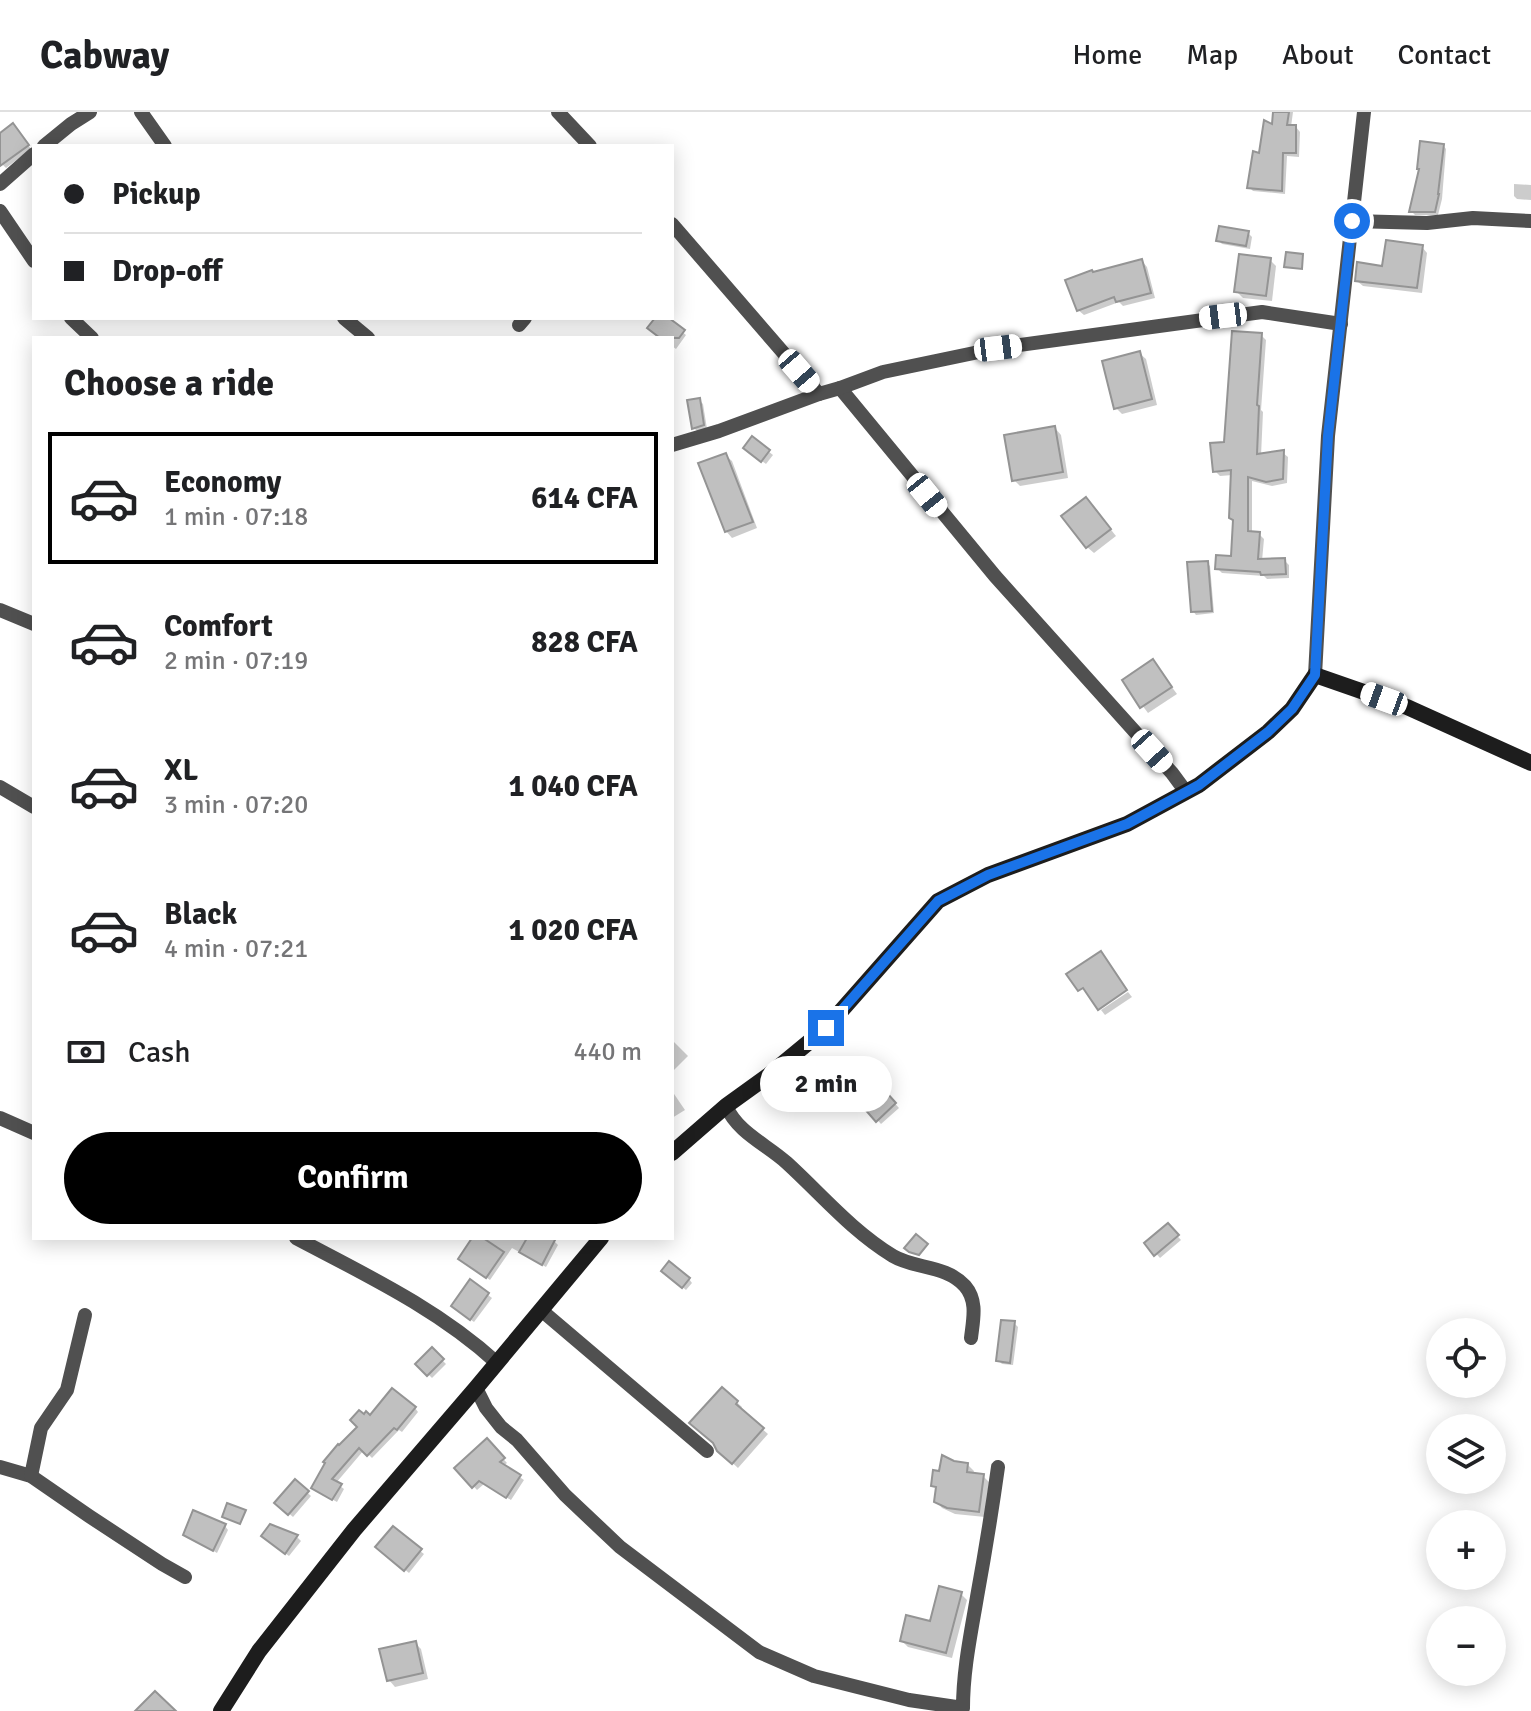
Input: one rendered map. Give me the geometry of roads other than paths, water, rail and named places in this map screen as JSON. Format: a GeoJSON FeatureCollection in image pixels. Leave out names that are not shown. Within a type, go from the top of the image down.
{"type":"FeatureCollection","features":[{"type":"Feature","properties":{"kind":"main road"},"geometry":{"type":"LineString","coordinates":[[674,1151],[726,1106],[826,1028],[938,901],[988,875],[1127,824],[1199,785],[1268,732],[1292,709],[1315,675],[1407,707],[1531,763]]}},
{"type":"Feature","properties":{"kind":"main road"},"geometry":{"type":"LineString","coordinates":[[221,1711],[259,1651],[354,1530],[599,1240]]}},
{"type":"Feature","properties":{"kind":"street"},"geometry":{"type":"LineString","coordinates":[[46,144],[90,112]]}},
{"type":"Feature","properties":{"kind":"street"},"geometry":{"type":"LineString","coordinates":[[141,112],[164,144]]}},
{"type":"Feature","properties":{"kind":"street"},"geometry":{"type":"LineString","coordinates":[[558,112],[588,144]]}},
{"type":"Feature","properties":{"kind":"street"},"geometry":{"type":"LineString","coordinates":[[1315,675],[1328,436],[1364,112]]}},
{"type":"Feature","properties":{"kind":"street"},"geometry":{"type":"LineString","coordinates":[[0,184],[32,156]]}},
{"type":"Feature","properties":{"kind":"street"},"geometry":{"type":"LineString","coordinates":[[0,211],[32,258]]}},
{"type":"Feature","properties":{"kind":"street"},"geometry":{"type":"LineString","coordinates":[[1352,221],[1427,223],[1473,218],[1531,221]]}},
{"type":"Feature","properties":{"kind":"street"},"geometry":{"type":"LineString","coordinates":[[674,226],[819,394]]}},
{"type":"Feature","properties":{"kind":"street"},"geometry":{"type":"LineString","coordinates":[[674,444],[883,372],[998,348],[1262,312],[1341,324]]}},
{"type":"Feature","properties":{"kind":"street"},"geometry":{"type":"LineString","coordinates":[[73,320],[90,336]]}},
{"type":"Feature","properties":{"kind":"street"},"geometry":{"type":"LineString","coordinates":[[346,320],[366,336]]}},
{"type":"Feature","properties":{"kind":"street"},"geometry":{"type":"LineString","coordinates":[[840,388],[995,576],[1186,792]]}},
{"type":"Feature","properties":{"kind":"street"},"geometry":{"type":"LineString","coordinates":[[0,610],[32,623]]}},
{"type":"Feature","properties":{"kind":"street"},"geometry":{"type":"LineString","coordinates":[[0,787],[32,806]]}},
{"type":"Feature","properties":{"kind":"street"},"geometry":{"type":"LineString","coordinates":[[726,1106],[731,1117],[748,1134],[786,1162],[827,1204],[877,1245],[906,1263],[934,1269],[962,1283],[971,1294],[974,1306],[971,1338]]}},
{"type":"Feature","properties":{"kind":"street"},"geometry":{"type":"LineString","coordinates":[[0,1118],[32,1132]]}},
{"type":"Feature","properties":{"kind":"street"},"geometry":{"type":"LineString","coordinates":[[300,1240],[410,1299],[478,1346],[497,1363]]}},
{"type":"Feature","properties":{"kind":"street"},"geometry":{"type":"LineString","coordinates":[[541,1310],[707,1451]]}},
{"type":"Feature","properties":{"kind":"street"},"geometry":{"type":"LineString","coordinates":[[31,1476],[41,1428],[67,1390],[85,1315]]}},
{"type":"Feature","properties":{"kind":"street"},"geometry":{"type":"LineString","coordinates":[[476,1388],[501,1427],[517,1440],[565,1495],[620,1547],[759,1652],[814,1676],[909,1700],[963,1708],[963,1689],[998,1467]]}},
{"type":"Feature","properties":{"kind":"street"},"geometry":{"type":"LineString","coordinates":[[0,1467],[31,1476],[185,1577]]}}]}
